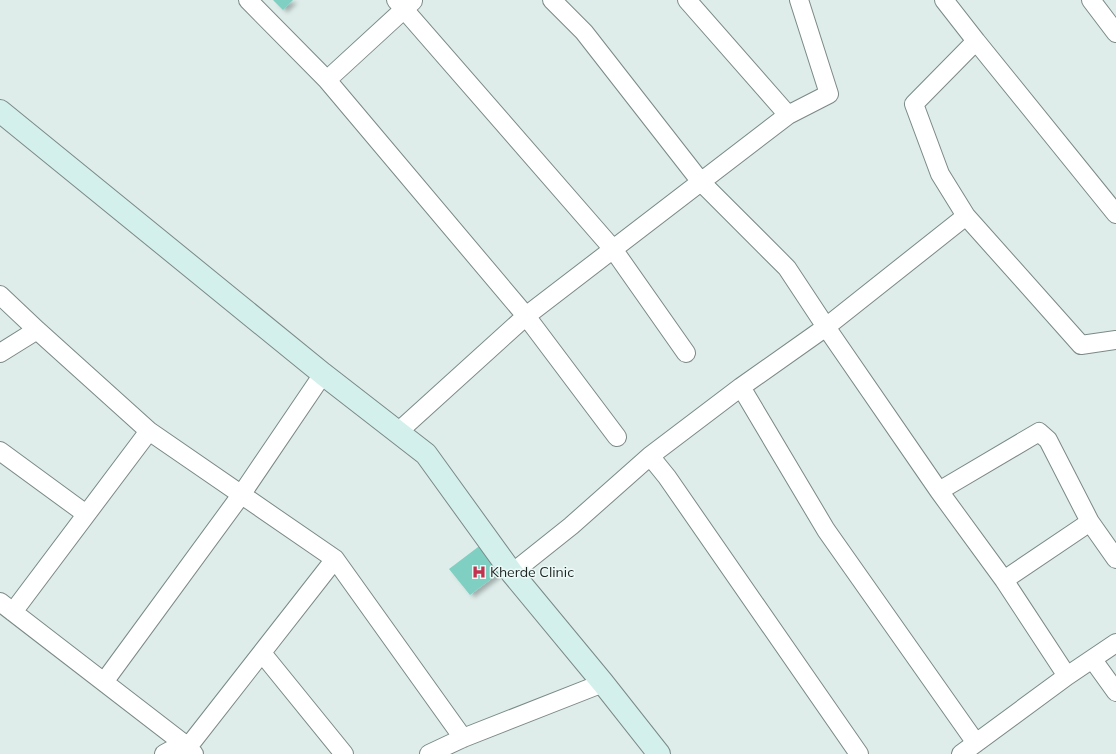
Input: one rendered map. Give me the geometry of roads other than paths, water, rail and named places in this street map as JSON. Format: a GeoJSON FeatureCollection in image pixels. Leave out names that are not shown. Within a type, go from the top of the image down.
{"type":"FeatureCollection","features":[{"type":"Feature","properties":{"kind":"main road"},"geometry":{"type":"LineString","coordinates":[[0,111],[323,374],[426,454],[512,573],[659,754]]}},
{"type":"Feature","properties":{"kind":"street"},"geometry":{"type":"LineString","coordinates":[[248,0],[327,80],[526,316],[617,437]]}},
{"type":"Feature","properties":{"kind":"street"},"geometry":{"type":"LineString","coordinates":[[552,0],[584,32],[701,182],[787,268],[938,491],[1004,580],[1067,676]]}},
{"type":"Feature","properties":{"kind":"street"},"geometry":{"type":"LineString","coordinates":[[687,0],[788,115]]}},
{"type":"Feature","properties":{"kind":"street"},"geometry":{"type":"LineString","coordinates":[[398,432],[526,316],[788,115],[829,94],[800,0]]}},
{"type":"Feature","properties":{"kind":"street"},"geometry":{"type":"LineString","coordinates":[[944,0],[1116,214]]}},
{"type":"Feature","properties":{"kind":"street"},"geometry":{"type":"LineString","coordinates":[[1091,0],[1116,33]]}},
{"type":"Feature","properties":{"kind":"street"},"geometry":{"type":"LineString","coordinates":[[327,80],[405,3],[613,249],[686,353]]}},
{"type":"Feature","properties":{"kind":"street"},"geometry":{"type":"LineString","coordinates":[[976,41],[914,104],[940,174],[966,216],[1081,345],[1116,340]]}},
{"type":"Feature","properties":{"kind":"street"},"geometry":{"type":"LineString","coordinates":[[512,573],[571,526],[650,456],[741,387],[826,327],[966,216]]}},
{"type":"Feature","properties":{"kind":"street"},"geometry":{"type":"LineString","coordinates":[[0,295],[149,431],[335,560],[462,738]]}},
{"type":"Feature","properties":{"kind":"street"},"geometry":{"type":"LineString","coordinates":[[0,353],[37,330]]}},
{"type":"Feature","properties":{"kind":"street"},"geometry":{"type":"LineString","coordinates":[[104,682],[241,495],[323,374]]}},
{"type":"Feature","properties":{"kind":"street"},"geometry":{"type":"LineString","coordinates":[[741,387],[826,530],[976,743]]}},
{"type":"Feature","properties":{"kind":"street"},"geometry":{"type":"LineString","coordinates":[[149,431],[86,514],[6,607],[189,748]]}},
{"type":"Feature","properties":{"kind":"street"},"geometry":{"type":"LineString","coordinates":[[938,491],[1039,432],[1048,440],[1090,522],[1116,559]]}},
{"type":"Feature","properties":{"kind":"street"},"geometry":{"type":"LineString","coordinates":[[0,451],[86,514]]}},
{"type":"Feature","properties":{"kind":"street"},"geometry":{"type":"LineString","coordinates":[[650,456],[707,534],[859,754]]}},
{"type":"Feature","properties":{"kind":"street"},"geometry":{"type":"LineString","coordinates":[[1004,580],[1090,522]]}},
{"type":"Feature","properties":{"kind":"street"},"geometry":{"type":"LineString","coordinates":[[164,754],[189,748],[335,560]]}},
{"type":"Feature","properties":{"kind":"street"},"geometry":{"type":"LineString","coordinates":[[961,754],[1067,676],[1093,660],[1116,643]]}},
{"type":"Feature","properties":{"kind":"street"},"geometry":{"type":"LineString","coordinates":[[262,653],[344,754]]}},
{"type":"Feature","properties":{"kind":"street"},"geometry":{"type":"LineString","coordinates":[[1093,660],[1116,692]]}},
{"type":"Feature","properties":{"kind":"street"},"geometry":{"type":"LineString","coordinates":[[429,754],[462,738],[603,684]]}},
{"type":"Feature","properties":{"kind":"place","name":"Kherde Clinic"},"geometry":{"type":"Point","coordinates":[479,572]}}]}
